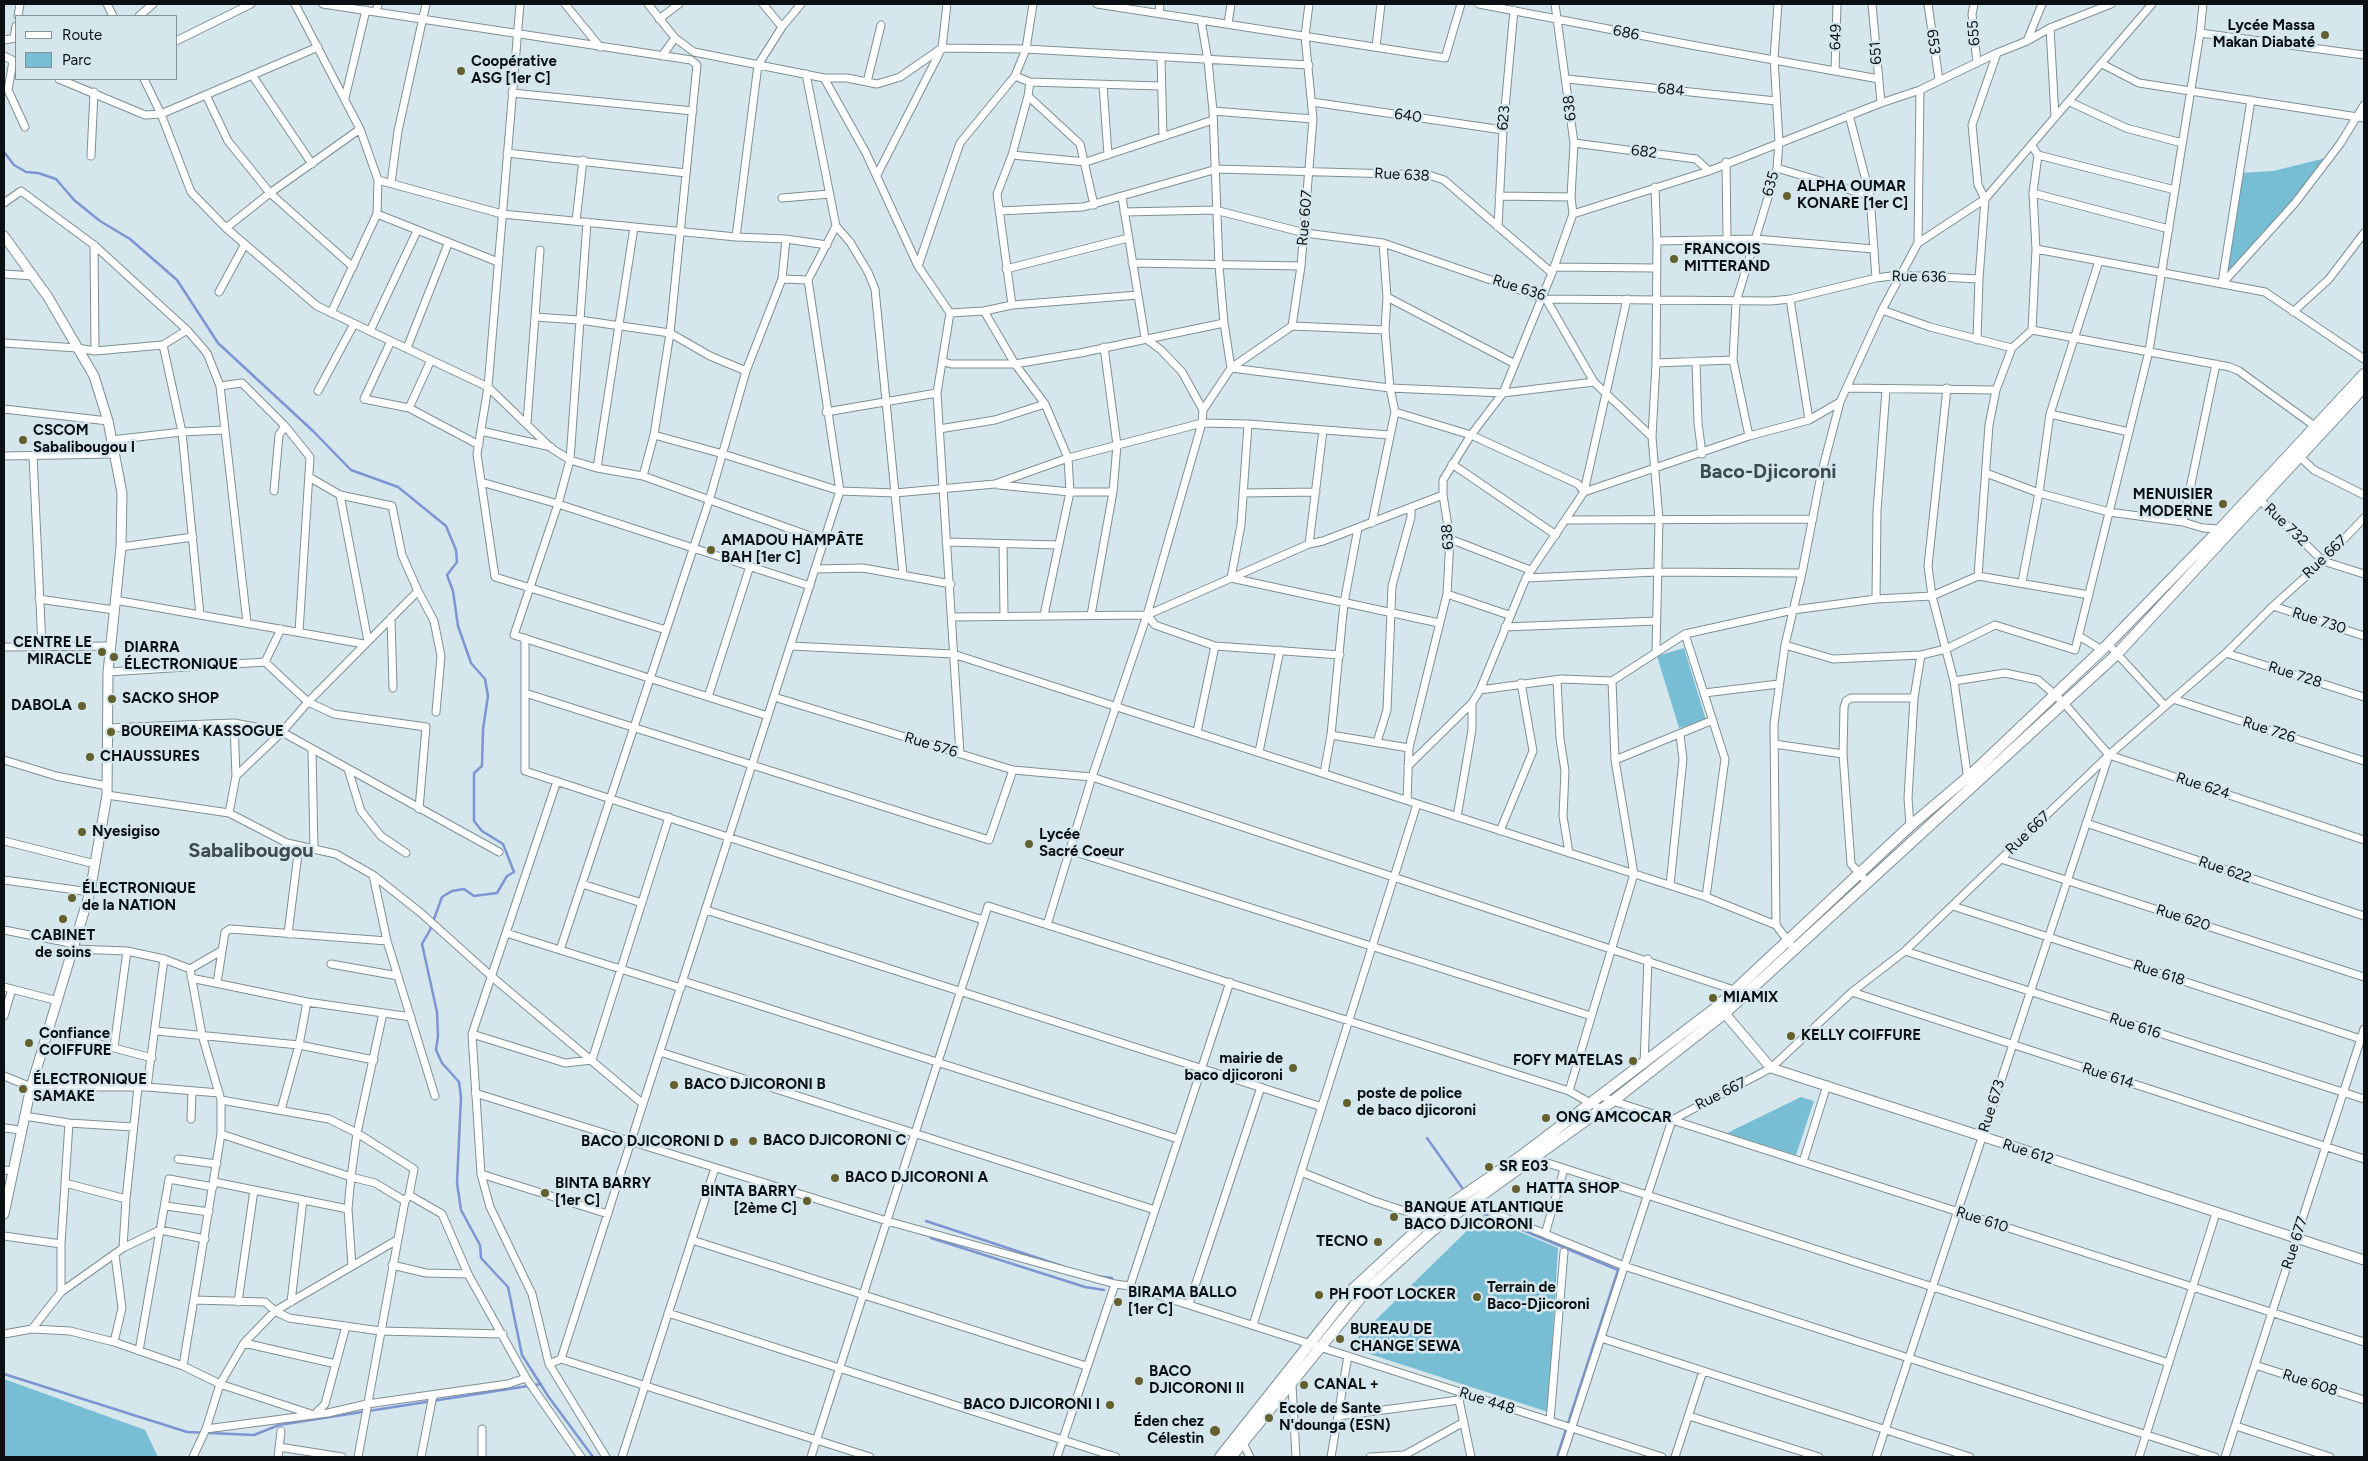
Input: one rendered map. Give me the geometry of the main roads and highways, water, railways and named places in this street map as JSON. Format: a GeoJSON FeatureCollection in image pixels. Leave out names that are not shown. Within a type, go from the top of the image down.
{"type":"FeatureCollection","features":[{"type":"Feature","properties":{"kind":"main road"},"geometry":{"type":"LineString","coordinates":[[4,236],[34,276],[94,376],[108,421],[122,493],[121,547],[108,672],[107,790],[95,864],[90,892],[50,1031],[31,1087],[21,1130],[8,1171],[4,1211]]}},
{"type":"Feature","properties":{"kind":"main road"},"geometry":{"type":"LineString","coordinates":[[1739,993],[1795,950],[1968,789],[2059,699],[2104,647],[2220,529],[2364,374]]}},
{"type":"Feature","properties":{"kind":"main road"},"geometry":{"type":"LineString","coordinates":[[1220,1457],[1281,1378],[1317,1346],[1367,1290],[1432,1231],[1648,1074],[1739,993],[1787,941],[1910,826],[2059,699],[2117,654],[2364,387]]}},
{"type":"Feature","properties":{"kind":"main road"},"geometry":{"type":"LineString","coordinates":[[1231,1457],[1242,1441],[1292,1385],[1354,1288],[1429,1219],[1521,1156],[1643,1063],[1721,1010]]}},
{"type":"Feature","properties":{"kind":"main road","name":"Rue 612"},"geometry":{"type":"LineString","coordinates":[[1721,1010],[1771,1068],[1982,1138],[2364,1260]]}},
{"type":"Feature","properties":{"kind":"waterway"},"geometry":{"type":"LineString","coordinates":[[4,152],[14,165],[26,172],[38,173],[56,179],[74,200],[100,221],[130,239],[177,280],[218,343],[313,431],[351,470],[398,487],[446,526],[456,550],[457,562],[447,575],[453,591],[458,626],[471,663],[485,679],[488,696],[483,729],[482,766],[474,773],[474,821],[482,831],[503,844],[514,872],[507,876],[497,893],[474,896],[464,889],[452,891],[442,897],[430,930],[422,944],[437,1012],[438,1036],[436,1050],[442,1063],[459,1082],[461,1097],[457,1183],[461,1210],[480,1245],[481,1258],[508,1287],[522,1355],[548,1396],[593,1457]]}},
{"type":"Feature","properties":{"kind":"waterway"},"geometry":{"type":"LineString","coordinates":[[1427,1138],[1463,1189]]}},
{"type":"Feature","properties":{"kind":"waterway"},"geometry":{"type":"LineString","coordinates":[[1476,1204],[1484,1214],[1618,1270],[1557,1457]]}},
{"type":"Feature","properties":{"kind":"waterway"},"geometry":{"type":"LineString","coordinates":[[926,1221],[1062,1266]]}},
{"type":"Feature","properties":{"kind":"waterway"},"geometry":{"type":"LineString","coordinates":[[931,1238],[1085,1287],[1104,1290]]}},
{"type":"Feature","properties":{"kind":"waterway"},"geometry":{"type":"LineString","coordinates":[[1096,1276],[1112,1278]]}},
{"type":"Feature","properties":{"kind":"waterway"},"geometry":{"type":"LineString","coordinates":[[4,1374],[187,1432],[254,1435],[279,1425],[541,1384]]}},
{"type":"Feature","properties":{"kind":"place","name":"Lycée Massa Makan Diabaté"},"geometry":{"type":"Point","coordinates":[2325,35]}},
{"type":"Feature","properties":{"kind":"place","name":"Coopérative ASG [1er C]"},"geometry":{"type":"Point","coordinates":[461,71]}},
{"type":"Feature","properties":{"kind":"place","name":"ALPHA OUMAR KONARE [1er C]"},"geometry":{"type":"Point","coordinates":[1787,196]}},
{"type":"Feature","properties":{"kind":"place","name":"FRANCOIS MITTERAND"},"geometry":{"type":"Point","coordinates":[1674,259]}},
{"type":"Feature","properties":{"kind":"place","name":"CSCOM Sabalibougou I"},"geometry":{"type":"Point","coordinates":[23,440]}},
{"type":"Feature","properties":{"kind":"place","name":"MENUISIER MODERNE"},"geometry":{"type":"Point","coordinates":[2223,504]}},
{"type":"Feature","properties":{"kind":"place","name":"AMADOU HAMPÂTE BAH [1er C]"},"geometry":{"type":"Point","coordinates":[711,550]}},
{"type":"Feature","properties":{"kind":"place","name":"CENTRE LE MIRACLE"},"geometry":{"type":"Point","coordinates":[102,652]}},
{"type":"Feature","properties":{"kind":"place","name":"DIARRA ÉLECTRONIQUE"},"geometry":{"type":"Point","coordinates":[114,657]}},
{"type":"Feature","properties":{"kind":"place","name":"SACKO SHOP"},"geometry":{"type":"Point","coordinates":[112,699]}},
{"type":"Feature","properties":{"kind":"place","name":"DABOLA"},"geometry":{"type":"Point","coordinates":[82,706]}},
{"type":"Feature","properties":{"kind":"place","name":"BOUREIMA KASSOGUE"},"geometry":{"type":"Point","coordinates":[111,732]}},
{"type":"Feature","properties":{"kind":"place","name":"CHAUSSURES"},"geometry":{"type":"Point","coordinates":[90,757]}},
{"type":"Feature","properties":{"kind":"place","name":"Nyesigiso"},"geometry":{"type":"Point","coordinates":[82,832]}},
{"type":"Feature","properties":{"kind":"place","name":"Lycée Sacré Coeur"},"geometry":{"type":"Point","coordinates":[1029,844]}},
{"type":"Feature","properties":{"kind":"place","name":"ÉLECTRONIQUE de la NATION"},"geometry":{"type":"Point","coordinates":[72,898]}},
{"type":"Feature","properties":{"kind":"place","name":"CABINET de soins"},"geometry":{"type":"Point","coordinates":[63,919]}},
{"type":"Feature","properties":{"kind":"place","name":"MIAMIX"},"geometry":{"type":"Point","coordinates":[1713,998]}},
{"type":"Feature","properties":{"kind":"place","name":"KELLY COIFFURE"},"geometry":{"type":"Point","coordinates":[1791,1036]}},
{"type":"Feature","properties":{"kind":"place","name":"Confiance COIFFURE"},"geometry":{"type":"Point","coordinates":[29,1043]}},
{"type":"Feature","properties":{"kind":"place","name":"FOFY MATELAS"},"geometry":{"type":"Point","coordinates":[1633,1061]}},
{"type":"Feature","properties":{"kind":"place","name":"mairie de baco djicoroni"},"geometry":{"type":"Point","coordinates":[1293,1068]}},
{"type":"Feature","properties":{"kind":"place","name":"BACO DJICORONI B"},"geometry":{"type":"Point","coordinates":[674,1085]}},
{"type":"Feature","properties":{"kind":"place","name":"ÉLECTRONIQUE SAMAKE"},"geometry":{"type":"Point","coordinates":[23,1089]}},
{"type":"Feature","properties":{"kind":"place","name":"poste de police de baco djicoroni"},"geometry":{"type":"Point","coordinates":[1347,1103]}},
{"type":"Feature","properties":{"kind":"place","name":"ONG AMCOCAR"},"geometry":{"type":"Point","coordinates":[1546,1118]}},
{"type":"Feature","properties":{"kind":"place","name":"BACO DJICORONI C"},"geometry":{"type":"Point","coordinates":[753,1141]}},
{"type":"Feature","properties":{"kind":"place","name":"BACO DJICORONI D"},"geometry":{"type":"Point","coordinates":[734,1142]}},
{"type":"Feature","properties":{"kind":"place","name":"SR E03"},"geometry":{"type":"Point","coordinates":[1489,1167]}},
{"type":"Feature","properties":{"kind":"place","name":"BACO DJICORONI A"},"geometry":{"type":"Point","coordinates":[835,1178]}},
{"type":"Feature","properties":{"kind":"place","name":"HATTA SHOP"},"geometry":{"type":"Point","coordinates":[1516,1189]}},
{"type":"Feature","properties":{"kind":"place","name":"BINTA BARRY [1er C]"},"geometry":{"type":"Point","coordinates":[545,1193]}},
{"type":"Feature","properties":{"kind":"place","name":"BINTA BARRY [2ème C]"},"geometry":{"type":"Point","coordinates":[807,1201]}},
{"type":"Feature","properties":{"kind":"place","name":"BANQUE ATLANTIQUE BACO DJICORONI"},"geometry":{"type":"Point","coordinates":[1394,1217]}},
{"type":"Feature","properties":{"kind":"place","name":"TECNO"},"geometry":{"type":"Point","coordinates":[1378,1242]}},
{"type":"Feature","properties":{"kind":"place","name":"PH FOOT LOCKER"},"geometry":{"type":"Point","coordinates":[1319,1295]}},
{"type":"Feature","properties":{"kind":"place","name":"Terrain de Baco-Djicoroni"},"geometry":{"type":"Point","coordinates":[1477,1297]}},
{"type":"Feature","properties":{"kind":"place","name":"BIRAMA BALLO [1er C]"},"geometry":{"type":"Point","coordinates":[1118,1302]}},
{"type":"Feature","properties":{"kind":"place","name":"BUREAU DE CHANGE SEWA"},"geometry":{"type":"Point","coordinates":[1340,1339]}},
{"type":"Feature","properties":{"kind":"place","name":"BACO DJICORONI II"},"geometry":{"type":"Point","coordinates":[1139,1381]}},
{"type":"Feature","properties":{"kind":"place","name":"CANAL +"},"geometry":{"type":"Point","coordinates":[1304,1385]}},
{"type":"Feature","properties":{"kind":"place","name":"BACO DJICORONI I"},"geometry":{"type":"Point","coordinates":[1110,1405]}},
{"type":"Feature","properties":{"kind":"place","name":"Ecole de Sante N'dounga (ESN)"},"geometry":{"type":"Point","coordinates":[1269,1418]}},
{"type":"Feature","properties":{"kind":"place","name":"Éden chez Célestin"},"geometry":{"type":"Point","coordinates":[1215,1431]}},
{"type":"Feature","properties":{"kind":"district","name":"Baco-Djicoroni"},"geometry":{"type":"Point","coordinates":[1768,472]}},
{"type":"Feature","properties":{"kind":"district","name":"Sabalibougou"},"geometry":{"type":"Point","coordinates":[251,851]}}]}
